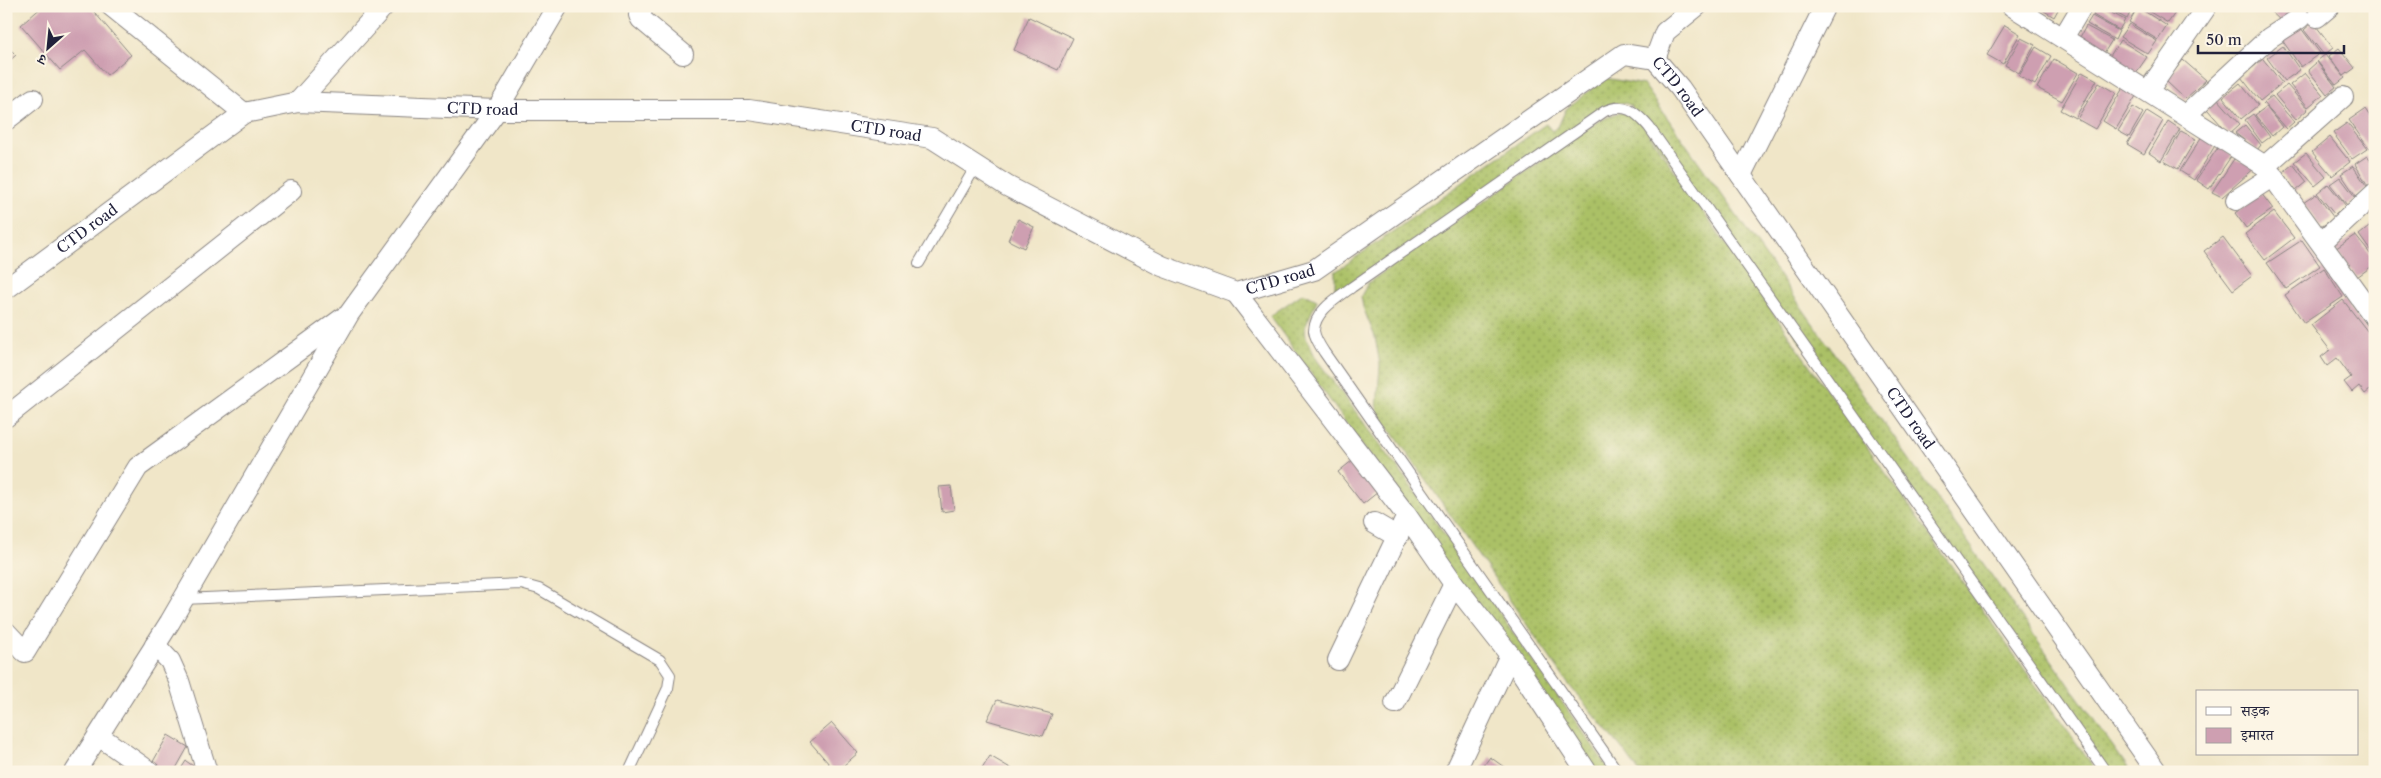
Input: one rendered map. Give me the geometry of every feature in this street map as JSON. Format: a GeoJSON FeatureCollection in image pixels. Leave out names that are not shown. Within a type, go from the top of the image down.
{"type":"FeatureCollection","features":[{"type":"Feature","properties":{"kind":"street"},"geometry":{"type":"LineString","coordinates":[[111,6],[244,113]]}},
{"type":"Feature","properties":{"kind":"street"},"geometry":{"type":"LineString","coordinates":[[298,102],[384,6]]}},
{"type":"Feature","properties":{"kind":"street"},"geometry":{"type":"LineString","coordinates":[[75,772],[155,645],[349,314],[497,110],[558,6]]}},
{"type":"Feature","properties":{"kind":"street"},"geometry":{"type":"LineString","coordinates":[[644,6],[639,16],[641,19],[683,54]]}},
{"type":"Feature","properties":{"kind":"street"},"geometry":{"type":"LineString","coordinates":[[1655,59],[1665,32],[1697,6]]}},
{"type":"Feature","properties":{"kind":"street"},"geometry":{"type":"LineString","coordinates":[[1741,175],[1825,6]]}},
{"type":"Feature","properties":{"kind":"street"},"geometry":{"type":"LineString","coordinates":[[2012,6],[2186,115],[2269,171],[2375,318]]}},
{"type":"Feature","properties":{"kind":"street"},"geometry":{"type":"LineString","coordinates":[[2063,38],[2082,6]]}},
{"type":"Feature","properties":{"kind":"street"},"geometry":{"type":"LineString","coordinates":[[2148,91],[2207,6]]}},
{"type":"Feature","properties":{"kind":"street"},"geometry":{"type":"LineString","coordinates":[[2186,115],[2268,38],[2316,14]]}},
{"type":"Feature","properties":{"kind":"street","name":"CTD road"},"geometry":{"type":"LineString","coordinates":[[6,289],[244,113],[298,102],[497,110],[749,110],[932,138],[1007,186],[1162,266],[1236,293],[1314,270],[1624,54],[1655,59],[1680,88],[2158,772]]}},
{"type":"Feature","properties":{"kind":"street"},"geometry":{"type":"LineString","coordinates":[[2236,200],[2269,171],[2343,97]]}},
{"type":"Feature","properties":{"kind":"street"},"geometry":{"type":"LineString","coordinates":[[6,120],[33,99]]}},
{"type":"Feature","properties":{"kind":"street"},"geometry":{"type":"LineString","coordinates":[[6,417],[291,191]]}},
{"type":"Feature","properties":{"kind":"street"},"geometry":{"type":"LineString","coordinates":[[2322,242],[2375,193]]}},
{"type":"Feature","properties":{"kind":"street"},"geometry":{"type":"LineString","coordinates":[[1236,293],[1407,516],[1454,584],[1510,655],[1587,772]]}},
{"type":"Feature","properties":{"kind":"street"},"geometry":{"type":"LineString","coordinates":[[6,632],[25,652],[138,467],[349,314]]}},
{"type":"Feature","properties":{"kind":"street"},"geometry":{"type":"LineString","coordinates":[[1338,660],[1407,516]]}},
{"type":"Feature","properties":{"kind":"street"},"geometry":{"type":"LineString","coordinates":[[1374,523],[1398,537]]}},
{"type":"Feature","properties":{"kind":"street"},"geometry":{"type":"LineString","coordinates":[[1395,703],[1454,584]]}},
{"type":"Feature","properties":{"kind":"street"},"geometry":{"type":"LineString","coordinates":[[155,645],[170,661],[179,681],[207,772]]}},
{"type":"Feature","properties":{"kind":"street"},"geometry":{"type":"LineString","coordinates":[[1455,772],[1510,655]]}},
{"type":"Feature","properties":{"kind":"street"},"geometry":{"type":"LineString","coordinates":[[99,736],[150,772]]}},
{"type":"Feature","properties":{"kind":"lane"},"geometry":{"type":"LineString","coordinates":[[1618,772],[1324,352],[1314,329],[1316,321],[1329,298],[1605,111],[1614,107],[1632,110],[1648,127],[2106,772]]}},
{"type":"Feature","properties":{"kind":"lane"},"geometry":{"type":"LineString","coordinates":[[919,263],[976,166]]}},
{"type":"Feature","properties":{"kind":"lane"},"geometry":{"type":"LineString","coordinates":[[182,598],[521,584],[539,589],[660,660],[670,675],[668,688],[629,772]]}},
{"type":"Feature","properties":{"kind":"green space"},"geometry":{"type":"Polygon","coordinates":[[[1605,78],[1644,85],[2131,772],[2110,772],[1630,105],[1617,103],[1604,108],[1348,286],[1335,288],[1335,272],[1546,124],[1552,131],[1558,127],[1566,109],[1605,78]]]}},
{"type":"Feature","properties":{"kind":"green space"},"geometry":{"type":"Polygon","coordinates":[[[1620,112],[1633,115],[1644,127],[2097,772],[1639,772],[1625,752],[1569,685],[1377,410],[1380,365],[1375,337],[1363,307],[1361,296],[1368,283],[1597,122],[1620,112]]]}},
{"type":"Feature","properties":{"kind":"green space"},"geometry":{"type":"Polygon","coordinates":[[[1303,293],[1317,300],[1305,327],[1306,338],[1317,360],[1400,471],[1611,772],[1594,772],[1270,316],[1303,293]]]}},
{"type":"Feature","properties":{"kind":"building"},"geometry":{"type":"Polygon","coordinates":[[[43,6],[89,6],[131,55],[107,75],[85,50],[60,70],[21,25],[43,6]]]}},
{"type":"Feature","properties":{"kind":"building"},"geometry":{"type":"Polygon","coordinates":[[[2036,6],[2060,6],[2054,17],[2036,6]]]}},
{"type":"Feature","properties":{"kind":"building"},"geometry":{"type":"Polygon","coordinates":[[[2098,6],[2125,20],[2119,30],[2093,15],[2098,6]]]}},
{"type":"Feature","properties":{"kind":"building"},"geometry":{"type":"Polygon","coordinates":[[[2103,6],[2123,6],[2131,11],[2127,19],[2103,6]]]}},
{"type":"Feature","properties":{"kind":"building"},"geometry":{"type":"Polygon","coordinates":[[[2140,6],[2164,6],[2175,13],[2168,23],[2140,6]]]}},
{"type":"Feature","properties":{"kind":"building"},"geometry":{"type":"Polygon","coordinates":[[[2168,6],[2179,6],[2176,11],[2168,6]]]}},
{"type":"Feature","properties":{"kind":"building"},"geometry":{"type":"Polygon","coordinates":[[[2265,6],[2297,6],[2282,22],[2265,6]]]}},
{"type":"Feature","properties":{"kind":"building"},"geometry":{"type":"Polygon","coordinates":[[[2138,7],[2167,26],[2158,40],[2129,22],[2138,7]]]}},
{"type":"Feature","properties":{"kind":"building"},"geometry":{"type":"Polygon","coordinates":[[[2092,16],[2119,31],[2115,40],[2087,24],[2092,16]]]}},
{"type":"Feature","properties":{"kind":"building"},"geometry":{"type":"Polygon","coordinates":[[[1029,17],[1073,38],[1058,70],[1014,50],[1029,17]]]}},
{"type":"Feature","properties":{"kind":"building"},"geometry":{"type":"Polygon","coordinates":[[[2313,22],[2333,48],[2324,55],[2304,30],[2313,22]]]}},
{"type":"Feature","properties":{"kind":"building"},"geometry":{"type":"Polygon","coordinates":[[[2129,24],[2157,41],[2148,54],[2120,37],[2129,24]]]}},
{"type":"Feature","properties":{"kind":"building"},"geometry":{"type":"Polygon","coordinates":[[[2005,25],[2020,34],[2003,64],[1987,55],[2005,25]]]}},
{"type":"Feature","properties":{"kind":"building"},"geometry":{"type":"Polygon","coordinates":[[[2086,26],[2112,40],[2104,53],[2079,39],[2086,26]]]}},
{"type":"Feature","properties":{"kind":"building"},"geometry":{"type":"Polygon","coordinates":[[[2300,27],[2320,53],[2301,67],[2282,40],[2300,27]]]}},
{"type":"Feature","properties":{"kind":"building"},"geometry":{"type":"Polygon","coordinates":[[[2021,38],[2035,45],[2019,73],[2005,65],[2021,38]]]}},
{"type":"Feature","properties":{"kind":"building"},"geometry":{"type":"Polygon","coordinates":[[[2120,40],[2147,57],[2136,73],[2110,56],[2120,40]]]}},
{"type":"Feature","properties":{"kind":"building"},"geometry":{"type":"Polygon","coordinates":[[[6,45],[16,55],[6,64],[6,45]]]}},
{"type":"Feature","properties":{"kind":"building"},"geometry":{"type":"Polygon","coordinates":[[[2283,46],[2300,70],[2284,81],[2267,58],[2283,46]]]}},
{"type":"Feature","properties":{"kind":"building"},"geometry":{"type":"Polygon","coordinates":[[[2036,47],[2051,56],[2035,85],[2019,76],[2036,47]]]}},
{"type":"Feature","properties":{"kind":"building"},"geometry":{"type":"Polygon","coordinates":[[[2339,48],[2355,68],[2344,76],[2329,56],[2339,48]]]}},
{"type":"Feature","properties":{"kind":"building"},"geometry":{"type":"Polygon","coordinates":[[[2326,54],[2345,78],[2336,85],[2317,61],[2326,54]]]}},
{"type":"Feature","properties":{"kind":"building"},"geometry":{"type":"Polygon","coordinates":[[[2054,59],[2078,73],[2062,101],[2037,88],[2054,59]]]}},
{"type":"Feature","properties":{"kind":"building"},"geometry":{"type":"Polygon","coordinates":[[[2263,59],[2282,83],[2260,101],[2241,77],[2263,59]]]}},
{"type":"Feature","properties":{"kind":"building"},"geometry":{"type":"Polygon","coordinates":[[[2183,60],[2206,80],[2185,99],[2166,81],[2183,60]]]}},
{"type":"Feature","properties":{"kind":"building"},"geometry":{"type":"Polygon","coordinates":[[[2317,62],[2336,87],[2327,94],[2308,70],[2317,62]]]}},
{"type":"Feature","properties":{"kind":"building"},"geometry":{"type":"Polygon","coordinates":[[[2082,72],[2097,80],[2075,118],[2060,110],[2082,72]]]}},
{"type":"Feature","properties":{"kind":"building"},"geometry":{"type":"Polygon","coordinates":[[[2305,73],[2323,95],[2308,107],[2290,85],[2305,73]]]}},
{"type":"Feature","properties":{"kind":"building"},"geometry":{"type":"Polygon","coordinates":[[[2099,83],[2116,93],[2095,129],[2077,119],[2099,83]]]}},
{"type":"Feature","properties":{"kind":"building"},"geometry":{"type":"Polygon","coordinates":[[[2240,83],[2258,105],[2241,119],[2223,97],[2240,83]]]}},
{"type":"Feature","properties":{"kind":"building"},"geometry":{"type":"Polygon","coordinates":[[[2287,85],[2308,109],[2296,120],[2275,95],[2287,85]]]}},
{"type":"Feature","properties":{"kind":"building"},"geometry":{"type":"Polygon","coordinates":[[[2123,88],[2136,96],[2116,129],[2103,121],[2123,88]]]}},
{"type":"Feature","properties":{"kind":"building"},"geometry":{"type":"Polygon","coordinates":[[[2272,96],[2294,122],[2286,129],[2263,103],[2272,96]]]}},
{"type":"Feature","properties":{"kind":"building"},"geometry":{"type":"Polygon","coordinates":[[[2218,99],[2240,124],[2229,134],[2207,109],[2218,99]]]}},
{"type":"Feature","properties":{"kind":"building"},"geometry":{"type":"Polygon","coordinates":[[[2133,107],[2143,113],[2129,137],[2118,131],[2133,107]]]}},
{"type":"Feature","properties":{"kind":"building"},"geometry":{"type":"Polygon","coordinates":[[[2266,107],[2282,127],[2272,136],[2255,115],[2266,107]]]}},
{"type":"Feature","properties":{"kind":"building"},"geometry":{"type":"Polygon","coordinates":[[[2365,109],[2375,124],[2375,145],[2369,149],[2349,120],[2365,109]]]}},
{"type":"Feature","properties":{"kind":"building"},"geometry":{"type":"Polygon","coordinates":[[[2147,111],[2163,121],[2144,154],[2127,144],[2147,111]]]}},
{"type":"Feature","properties":{"kind":"building"},"geometry":{"type":"Polygon","coordinates":[[[2253,114],[2270,137],[2262,143],[2245,120],[2253,114]]]}},
{"type":"Feature","properties":{"kind":"building"},"geometry":{"type":"Polygon","coordinates":[[[2168,121],[2180,129],[2161,161],[2149,153],[2168,121]]]}},
{"type":"Feature","properties":{"kind":"building"},"geometry":{"type":"Polygon","coordinates":[[[2347,123],[2367,149],[2352,159],[2333,133],[2347,123]]]}},
{"type":"Feature","properties":{"kind":"building"},"geometry":{"type":"Polygon","coordinates":[[[2245,125],[2261,145],[2257,150],[2235,133],[2245,125]]]}},
{"type":"Feature","properties":{"kind":"building"},"geometry":{"type":"Polygon","coordinates":[[[2181,131],[2196,139],[2178,169],[2164,161],[2181,131]]]}},
{"type":"Feature","properties":{"kind":"building"},"geometry":{"type":"Polygon","coordinates":[[[2202,136],[2216,144],[2194,180],[2180,171],[2202,136]]]}},
{"type":"Feature","properties":{"kind":"building"},"geometry":{"type":"Polygon","coordinates":[[[2330,137],[2350,162],[2332,176],[2312,152],[2330,137]]]}},
{"type":"Feature","properties":{"kind":"building"},"geometry":{"type":"Polygon","coordinates":[[[2219,146],[2232,155],[2209,189],[2196,180],[2219,146]]]}},
{"type":"Feature","properties":{"kind":"building"},"geometry":{"type":"Polygon","coordinates":[[[2306,153],[2326,177],[2315,186],[2294,162],[2306,153]]]}},
{"type":"Feature","properties":{"kind":"building"},"geometry":{"type":"Polygon","coordinates":[[[2367,156],[2375,167],[2375,182],[2368,186],[2355,164],[2367,156]]]}},
{"type":"Feature","properties":{"kind":"building"},"geometry":{"type":"Polygon","coordinates":[[[2234,159],[2257,166],[2222,197],[2212,192],[2234,159]]]}},
{"type":"Feature","properties":{"kind":"building"},"geometry":{"type":"Polygon","coordinates":[[[2293,164],[2307,182],[2296,191],[2281,174],[2293,164]]]}},
{"type":"Feature","properties":{"kind":"building"},"geometry":{"type":"Polygon","coordinates":[[[2353,166],[2368,188],[2356,196],[2341,174],[2353,166]]]}},
{"type":"Feature","properties":{"kind":"building"},"geometry":{"type":"Polygon","coordinates":[[[2340,177],[2356,198],[2347,205],[2330,184],[2340,177]]]}},
{"type":"Feature","properties":{"kind":"building"},"geometry":{"type":"Polygon","coordinates":[[[2328,184],[2346,206],[2335,215],[2317,193],[2328,184]]]}},
{"type":"Feature","properties":{"kind":"building"},"geometry":{"type":"Polygon","coordinates":[[[2261,193],[2273,209],[2246,228],[2235,213],[2261,193]]]}},
{"type":"Feature","properties":{"kind":"building"},"geometry":{"type":"Polygon","coordinates":[[[2316,194],[2334,218],[2321,227],[2303,203],[2316,194]]]}},
{"type":"Feature","properties":{"kind":"building"},"geometry":{"type":"Polygon","coordinates":[[[2274,212],[2294,238],[2265,260],[2245,234],[2274,212]]]}},
{"type":"Feature","properties":{"kind":"building"},"geometry":{"type":"Polygon","coordinates":[[[1018,219],[1034,227],[1024,248],[1008,240],[1018,219]]]}},
{"type":"Feature","properties":{"kind":"building"},"geometry":{"type":"Polygon","coordinates":[[[2375,223],[2375,233],[2370,226],[2375,223]]]}},
{"type":"Feature","properties":{"kind":"building"},"geometry":{"type":"Polygon","coordinates":[[[2369,227],[2375,235],[2375,257],[2359,235],[2369,227]]]}},
{"type":"Feature","properties":{"kind":"building"},"geometry":{"type":"Polygon","coordinates":[[[2355,235],[2375,260],[2375,264],[2357,277],[2335,249],[2355,235]]]}},
{"type":"Feature","properties":{"kind":"building"},"geometry":{"type":"Polygon","coordinates":[[[2223,237],[2252,276],[2233,290],[2204,251],[2223,237]]]}},
{"type":"Feature","properties":{"kind":"building"},"geometry":{"type":"Polygon","coordinates":[[[2302,240],[2320,266],[2286,289],[2267,263],[2302,240]]]}},
{"type":"Feature","properties":{"kind":"building"},"geometry":{"type":"Polygon","coordinates":[[[2324,268],[2343,297],[2304,323],[2285,295],[2324,268]]]}},
{"type":"Feature","properties":{"kind":"building"},"geometry":{"type":"Polygon","coordinates":[[[2343,300],[2375,341],[2375,386],[2365,394],[2359,386],[2352,392],[2344,382],[2351,377],[2337,358],[2327,366],[2321,357],[2330,350],[2311,325],[2343,300]]]}},
{"type":"Feature","properties":{"kind":"building"},"geometry":{"type":"Polygon","coordinates":[[[1358,456],[1383,488],[1363,504],[1338,472],[1358,456]]]}},
{"type":"Feature","properties":{"kind":"building"},"geometry":{"type":"Polygon","coordinates":[[[951,486],[954,510],[942,512],[939,487],[951,486]]]}},
{"type":"Feature","properties":{"kind":"building"},"geometry":{"type":"Polygon","coordinates":[[[997,700],[1052,714],[1043,736],[987,720],[997,700]]]}},
{"type":"Feature","properties":{"kind":"building"},"geometry":{"type":"Polygon","coordinates":[[[832,723],[858,753],[836,772],[810,742],[832,723]]]}},
{"type":"Feature","properties":{"kind":"building"},"geometry":{"type":"Polygon","coordinates":[[[168,735],[188,747],[174,772],[159,772],[150,767],[168,735]]]}},
{"type":"Feature","properties":{"kind":"building"},"geometry":{"type":"Polygon","coordinates":[[[990,756],[1012,769],[1010,772],[980,772],[990,756]]]}},
{"type":"Feature","properties":{"kind":"building"},"geometry":{"type":"Polygon","coordinates":[[[1490,757],[1511,772],[1479,772],[1490,757]]]}},
{"type":"Feature","properties":{"kind":"building"},"geometry":{"type":"Polygon","coordinates":[[[186,761],[196,768],[199,772],[179,772],[186,761]]]}}]}
